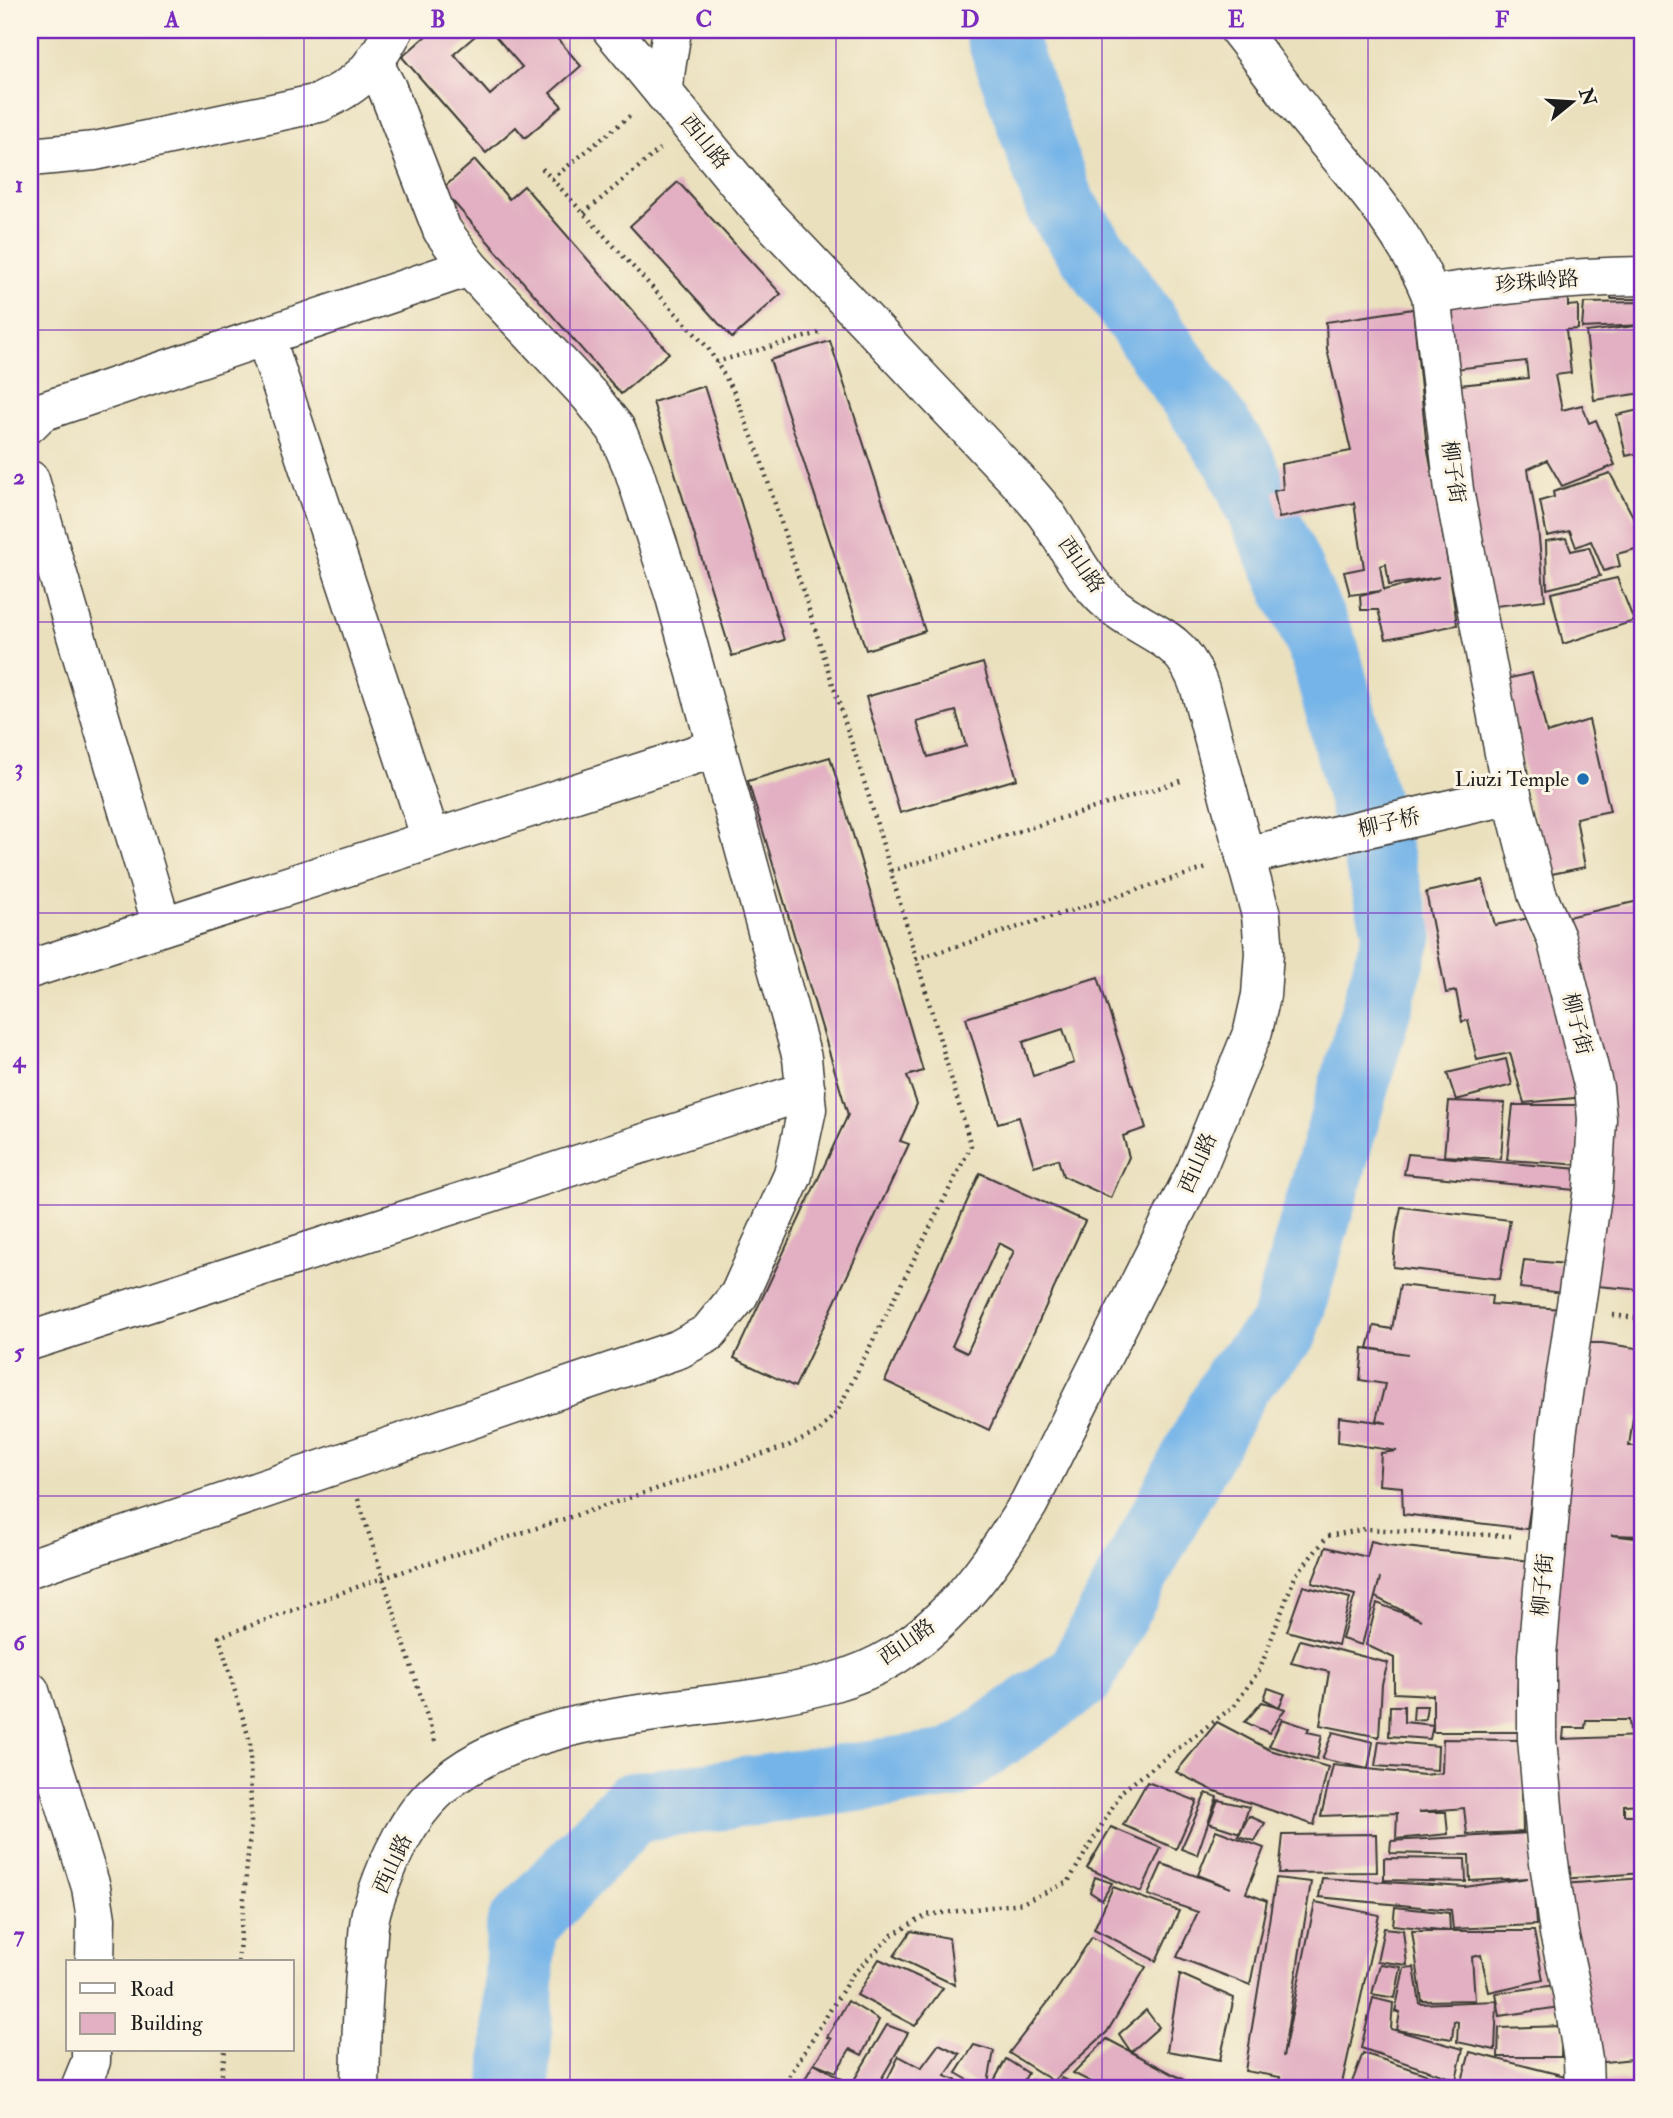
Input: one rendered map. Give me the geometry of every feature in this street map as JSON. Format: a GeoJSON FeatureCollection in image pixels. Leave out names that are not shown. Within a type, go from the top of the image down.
{"type":"FeatureCollection","features":[{"type":"Feature","properties":{"kind":"street"},"geometry":{"type":"LineString","coordinates":[[30,157],[94,151],[319,103],[348,90],[374,64],[394,30]]}},
{"type":"Feature","properties":{"kind":"street","name":"西山路"},"geometry":{"type":"LineString","coordinates":[[360,2088],[365,1967],[371,1912],[394,1850],[427,1801],[469,1765],[526,1739],[590,1723],[804,1690],[849,1677],[893,1657],[933,1626],[971,1590],[1002,1548],[1036,1491],[1196,1171],[1253,1031],[1261,995],[1264,952],[1261,915],[1197,679],[1184,654],[1168,641],[1115,609],[1093,588],[1050,520],[1018,481],[756,205],[612,30]]}},
{"type":"Feature","properties":{"kind":"street"},"geometry":{"type":"LineString","coordinates":[[664,93],[672,30]]}},
{"type":"Feature","properties":{"kind":"street","name":"柳子街"},"geometry":{"type":"LineString","coordinates":[[1239,30],[1387,215],[1419,265],[1431,295],[1454,490],[1512,795],[1537,894],[1556,938],[1594,1088],[1597,1119],[1594,1189],[1557,1436],[1537,1655],[1536,1740],[1548,1854],[1559,1933],[1583,2059],[1584,2088]]}},
{"type":"Feature","properties":{"kind":"street"},"geometry":{"type":"LineString","coordinates":[[30,1568],[679,1349],[708,1333],[739,1294],[793,1175],[807,1109],[802,1058],[675,597],[634,471],[616,429],[590,396],[470,267],[442,230],[387,88],[374,64]]}},
{"type":"Feature","properties":{"kind":"street"},"geometry":{"type":"LineString","coordinates":[[30,423],[41,412],[470,267]]}},
{"type":"Feature","properties":{"kind":"street","name":"珍珠岭路"},"geometry":{"type":"LineString","coordinates":[[1431,295],[1494,285],[1643,276]]}},
{"type":"Feature","properties":{"kind":"street"},"geometry":{"type":"LineString","coordinates":[[265,336],[432,839]]}},
{"type":"Feature","properties":{"kind":"street"},"geometry":{"type":"LineString","coordinates":[[30,480],[162,926]]}},
{"type":"Feature","properties":{"kind":"street"},"geometry":{"type":"LineString","coordinates":[[30,969],[716,748]]}},
{"type":"Feature","properties":{"kind":"street","name":"柳子桥"},"geometry":{"type":"LineString","coordinates":[[1245,856],[1512,795]]}},
{"type":"Feature","properties":{"kind":"street"},"geometry":{"type":"LineString","coordinates":[[30,1341],[806,1091]]}},
{"type":"Feature","properties":{"kind":"street"},"geometry":{"type":"LineString","coordinates":[[30,1691],[91,1887],[96,1919],[95,1960]]}},
{"type":"Feature","properties":{"kind":"street"},"geometry":{"type":"LineString","coordinates":[[80,2088],[91,2061],[91,2052]]}},
{"type":"Feature","properties":{"kind":"path"},"geometry":{"type":"LineString","coordinates":[[552,179],[598,141]]}},
{"type":"Feature","properties":{"kind":"path"},"geometry":{"type":"LineString","coordinates":[[583,212],[628,175]]}},
{"type":"Feature","properties":{"kind":"path"},"geometry":{"type":"LineString","coordinates":[[716,362],[864,320]]}},
{"type":"Feature","properties":{"kind":"path"},"geometry":{"type":"LineString","coordinates":[[891,871],[1222,769]]}},
{"type":"Feature","properties":{"kind":"path"},"geometry":{"type":"LineString","coordinates":[[916,959],[1245,856]]}},
{"type":"Feature","properties":{"kind":"path"},"geometry":{"type":"LineString","coordinates":[[346,1462],[449,1783]]}},
{"type":"Feature","properties":{"kind":"path"},"geometry":{"type":"LineString","coordinates":[[782,2088],[852,1975],[892,1935],[927,1915],[1022,1903],[1068,1882],[1122,1791],[1234,1706],[1259,1670],[1295,1576],[1328,1536],[1365,1529],[1547,1538]]}},
{"type":"Feature","properties":{"kind":"path"},"geometry":{"type":"LineString","coordinates":[[219,2088],[225,2052]]}},
{"type":"Feature","properties":{"kind":"building"},"geometry":{"type":"Polygon","coordinates":[[[425,30],[482,30],[454,54],[490,95],[522,67],[490,30],[564,30],[556,37],[581,66],[550,93],[562,106],[525,138],[516,127],[486,153],[402,57],[428,34],[425,30]]]}},
{"type":"Feature","properties":{"kind":"building"},"geometry":{"type":"Polygon","coordinates":[[[475,160],[509,199],[524,186],[669,353],[621,394],[442,189],[475,160]]]}},
{"type":"Feature","properties":{"kind":"building"},"geometry":{"type":"Polygon","coordinates":[[[678,182],[781,294],[732,338],[630,226],[678,182]]]}},
{"type":"Feature","properties":{"kind":"building"},"geometry":{"type":"Polygon","coordinates":[[[1568,283],[1568,306],[1578,305],[1578,329],[1566,330],[1571,373],[1555,375],[1562,410],[1582,405],[1589,423],[1596,420],[1615,465],[1562,486],[1547,460],[1528,469],[1538,529],[1545,600],[1488,607],[1450,386],[1528,378],[1526,361],[1455,369],[1447,301],[1568,283]]]}},
{"type":"Feature","properties":{"kind":"building"},"geometry":{"type":"Polygon","coordinates":[[[1613,283],[1643,283],[1643,299],[1611,299],[1613,283]]]}},
{"type":"Feature","properties":{"kind":"building"},"geometry":{"type":"Polygon","coordinates":[[[1643,302],[1643,325],[1582,328],[1584,303],[1643,302]]]}},
{"type":"Feature","properties":{"kind":"building"},"geometry":{"type":"Polygon","coordinates":[[[1413,309],[1426,439],[1457,625],[1386,639],[1378,610],[1361,610],[1360,596],[1381,591],[1350,595],[1344,572],[1364,568],[1354,503],[1279,518],[1274,491],[1283,489],[1281,464],[1351,451],[1327,349],[1326,322],[1413,309]],[[1386,564],[1380,566],[1384,590],[1439,577],[1389,585],[1386,564]]]}},
{"type":"Feature","properties":{"kind":"building"},"geometry":{"type":"Polygon","coordinates":[[[1643,325],[1643,393],[1594,400],[1586,332],[1643,325]]]}},
{"type":"Feature","properties":{"kind":"building"},"geometry":{"type":"Polygon","coordinates":[[[830,341],[925,631],[866,650],[770,360],[830,341]]]}},
{"type":"Feature","properties":{"kind":"building"},"geometry":{"type":"Polygon","coordinates":[[[704,386],[784,640],[732,656],[653,402],[704,386]]]}},
{"type":"Feature","properties":{"kind":"building"},"geometry":{"type":"Polygon","coordinates":[[[1643,409],[1643,452],[1626,456],[1617,415],[1643,409]]]}},
{"type":"Feature","properties":{"kind":"building"},"geometry":{"type":"Polygon","coordinates":[[[1610,473],[1637,524],[1643,522],[1643,547],[1617,554],[1620,566],[1604,571],[1591,541],[1576,547],[1570,531],[1547,536],[1540,501],[1554,497],[1553,492],[1610,473]]]}},
{"type":"Feature","properties":{"kind":"building"},"geometry":{"type":"Polygon","coordinates":[[[1566,538],[1571,551],[1589,547],[1600,576],[1547,589],[1546,541],[1566,538]]]}},
{"type":"Feature","properties":{"kind":"building"},"geometry":{"type":"Polygon","coordinates":[[[1617,578],[1634,621],[1563,644],[1551,593],[1617,578]]]}},
{"type":"Feature","properties":{"kind":"building"},"geometry":{"type":"Polygon","coordinates":[[[983,663],[1017,779],[900,813],[866,697],[983,663]],[[956,711],[917,722],[928,757],[966,746],[956,711]]]}},
{"type":"Feature","properties":{"kind":"building"},"geometry":{"type":"Polygon","coordinates":[[[1532,673],[1547,733],[1589,720],[1610,811],[1576,818],[1585,867],[1547,875],[1506,679],[1532,673]]]}},
{"type":"Feature","properties":{"kind":"building"},"geometry":{"type":"Polygon","coordinates":[[[830,757],[923,1071],[907,1076],[917,1104],[900,1141],[909,1144],[795,1387],[734,1358],[848,1115],[748,781],[830,757]]]}},
{"type":"Feature","properties":{"kind":"building"},"geometry":{"type":"Polygon","coordinates":[[[1483,880],[1495,925],[1534,917],[1584,1097],[1524,1103],[1510,1053],[1477,1060],[1468,1020],[1462,1022],[1456,991],[1446,993],[1426,892],[1483,880]]]}},
{"type":"Feature","properties":{"kind":"building"},"geometry":{"type":"Polygon","coordinates":[[[1643,900],[1643,1290],[1586,1285],[1605,1182],[1563,918],[1643,900]]]}},
{"type":"Feature","properties":{"kind":"building"},"geometry":{"type":"Polygon","coordinates":[[[1098,977],[1146,1128],[1123,1136],[1129,1157],[1111,1198],[1063,1176],[1058,1159],[1034,1166],[1019,1117],[998,1123],[966,1018],[1098,977]],[[1063,1029],[1023,1042],[1033,1076],[1074,1063],[1063,1029]]]}},
{"type":"Feature","properties":{"kind":"building"},"geometry":{"type":"Polygon","coordinates":[[[1506,1059],[1512,1085],[1456,1100],[1447,1073],[1506,1059]]]}},
{"type":"Feature","properties":{"kind":"building"},"geometry":{"type":"Polygon","coordinates":[[[1449,1101],[1505,1103],[1501,1159],[1444,1156],[1449,1101]]]}},
{"type":"Feature","properties":{"kind":"building"},"geometry":{"type":"Polygon","coordinates":[[[1513,1105],[1586,1105],[1582,1165],[1507,1160],[1513,1105]]]}},
{"type":"Feature","properties":{"kind":"building"},"geometry":{"type":"Polygon","coordinates":[[[1408,1154],[1578,1169],[1575,1190],[1404,1174],[1408,1154]]]}},
{"type":"Feature","properties":{"kind":"building"},"geometry":{"type":"Polygon","coordinates":[[[980,1173],[1085,1221],[989,1430],[885,1381],[980,1173]],[[999,1243],[952,1346],[967,1353],[1014,1251],[999,1243]]]}},
{"type":"Feature","properties":{"kind":"building"},"geometry":{"type":"Polygon","coordinates":[[[1401,1207],[1510,1220],[1500,1279],[1393,1267],[1401,1207]]]}},
{"type":"Feature","properties":{"kind":"building"},"geometry":{"type":"Polygon","coordinates":[[[1524,1260],[1566,1264],[1563,1293],[1520,1288],[1524,1260]]]}},
{"type":"Feature","properties":{"kind":"building"},"geometry":{"type":"Polygon","coordinates":[[[1400,1285],[1492,1296],[1491,1304],[1562,1309],[1527,1529],[1403,1514],[1402,1487],[1379,1485],[1381,1453],[1397,1451],[1338,1442],[1339,1417],[1387,1423],[1376,1420],[1385,1384],[1360,1380],[1363,1348],[1408,1354],[1368,1348],[1374,1326],[1392,1329],[1400,1285]]]}},
{"type":"Feature","properties":{"kind":"building"},"geometry":{"type":"Polygon","coordinates":[[[1578,1343],[1602,1343],[1643,1349],[1643,1536],[1611,1535],[1643,1539],[1643,1730],[1630,1731],[1629,1720],[1586,1720],[1585,1728],[1564,1728],[1563,1739],[1643,1736],[1643,1804],[1624,1805],[1624,1815],[1643,1815],[1643,1873],[1561,1879],[1545,1740],[1578,1343]],[[1633,1418],[1629,1446],[1638,1446],[1639,1418],[1633,1418]]]}},
{"type":"Feature","properties":{"kind":"building"},"geometry":{"type":"Polygon","coordinates":[[[1371,1541],[1530,1561],[1520,1637],[1517,1699],[1520,1732],[1433,1732],[1433,1695],[1394,1693],[1394,1658],[1366,1645],[1377,1603],[1421,1620],[1375,1597],[1380,1578],[1362,1645],[1342,1639],[1355,1595],[1312,1583],[1326,1547],[1367,1557],[1371,1541]]]}},
{"type":"Feature","properties":{"kind":"building"},"geometry":{"type":"Polygon","coordinates":[[[1303,1586],[1350,1598],[1338,1645],[1287,1631],[1303,1586]]]}},
{"type":"Feature","properties":{"kind":"building"},"geometry":{"type":"Polygon","coordinates":[[[1300,1640],[1388,1663],[1382,1684],[1379,1737],[1320,1725],[1329,1672],[1291,1663],[1300,1640]]]}},
{"type":"Feature","properties":{"kind":"building"},"geometry":{"type":"Polygon","coordinates":[[[1268,1688],[1285,1694],[1279,1707],[1264,1699],[1268,1688]]]}},
{"type":"Feature","properties":{"kind":"building"},"geometry":{"type":"Polygon","coordinates":[[[1262,1702],[1285,1709],[1269,1733],[1245,1722],[1262,1702]]]}},
{"type":"Feature","properties":{"kind":"building"},"geometry":{"type":"Polygon","coordinates":[[[1390,1706],[1404,1706],[1404,1722],[1433,1725],[1430,1739],[1389,1736],[1390,1706]]]}},
{"type":"Feature","properties":{"kind":"building"},"geometry":{"type":"Polygon","coordinates":[[[1414,1706],[1427,1706],[1425,1719],[1413,1720],[1414,1706]]]}},
{"type":"Feature","properties":{"kind":"building"},"geometry":{"type":"Polygon","coordinates":[[[1282,1719],[1309,1728],[1307,1732],[1322,1735],[1317,1759],[1269,1746],[1282,1719]]]}},
{"type":"Feature","properties":{"kind":"building"},"geometry":{"type":"Polygon","coordinates":[[[1217,1722],[1270,1750],[1328,1767],[1314,1825],[1212,1790],[1176,1772],[1217,1722]]]}},
{"type":"Feature","properties":{"kind":"building"},"geometry":{"type":"Polygon","coordinates":[[[1333,1732],[1373,1742],[1368,1769],[1322,1759],[1333,1732]]]}},
{"type":"Feature","properties":{"kind":"building"},"geometry":{"type":"Polygon","coordinates":[[[1443,1739],[1521,1740],[1523,1832],[1467,1834],[1464,1808],[1418,1812],[1446,1812],[1448,1834],[1396,1839],[1397,1813],[1321,1816],[1333,1765],[1424,1775],[1442,1773],[1443,1739]]]}},
{"type":"Feature","properties":{"kind":"building"},"geometry":{"type":"Polygon","coordinates":[[[1379,1741],[1438,1746],[1437,1770],[1375,1766],[1379,1741]]]}},
{"type":"Feature","properties":{"kind":"building"},"geometry":{"type":"Polygon","coordinates":[[[1147,1782],[1197,1801],[1176,1849],[1123,1825],[1147,1782]]]}},
{"type":"Feature","properties":{"kind":"building"},"geometry":{"type":"Polygon","coordinates":[[[1206,1793],[1217,1797],[1197,1855],[1181,1849],[1206,1793]]]}},
{"type":"Feature","properties":{"kind":"building"},"geometry":{"type":"Polygon","coordinates":[[[1218,1800],[1249,1807],[1240,1833],[1209,1823],[1218,1800]]]}},
{"type":"Feature","properties":{"kind":"building"},"geometry":{"type":"Polygon","coordinates":[[[1249,1816],[1265,1823],[1255,1841],[1238,1836],[1249,1816]]]}},
{"type":"Feature","properties":{"kind":"building"},"geometry":{"type":"Polygon","coordinates":[[[1111,1827],[1161,1848],[1141,1892],[1087,1868],[1111,1827]]]}},
{"type":"Feature","properties":{"kind":"building"},"geometry":{"type":"Polygon","coordinates":[[[1216,1830],[1264,1848],[1246,1893],[1267,1901],[1250,1985],[1177,1957],[1198,1912],[1148,1895],[1162,1864],[1231,1888],[1198,1875],[1216,1830]]]}},
{"type":"Feature","properties":{"kind":"building"},"geometry":{"type":"Polygon","coordinates":[[[1530,1833],[1536,1925],[1453,1929],[1451,1910],[1319,1897],[1322,1878],[1465,1887],[1528,1878],[1470,1881],[1469,1855],[1390,1853],[1391,1841],[1530,1833]]]}},
{"type":"Feature","properties":{"kind":"building"},"geometry":{"type":"Polygon","coordinates":[[[1376,1834],[1377,1872],[1279,1873],[1283,1835],[1376,1834]]]}},
{"type":"Feature","properties":{"kind":"building"},"geometry":{"type":"Polygon","coordinates":[[[1384,1858],[1465,1859],[1466,1882],[1384,1880],[1384,1858]]]}},
{"type":"Feature","properties":{"kind":"building"},"geometry":{"type":"Polygon","coordinates":[[[1095,1877],[1112,1883],[1102,1900],[1090,1892],[1095,1877]]]}},
{"type":"Feature","properties":{"kind":"building"},"geometry":{"type":"Polygon","coordinates":[[[1276,1878],[1311,1882],[1283,2057],[1315,1902],[1379,1915],[1341,2088],[1302,2088],[1279,2084],[1280,2077],[1245,2071],[1276,1878]]]}},
{"type":"Feature","properties":{"kind":"building"},"geometry":{"type":"Polygon","coordinates":[[[1643,1878],[1643,2058],[1595,2063],[1563,1884],[1643,1878]]]}},
{"type":"Feature","properties":{"kind":"building"},"geometry":{"type":"Polygon","coordinates":[[[1113,1887],[1179,1911],[1156,1961],[1094,1929],[1113,1887]]]}},
{"type":"Feature","properties":{"kind":"building"},"geometry":{"type":"Polygon","coordinates":[[[1395,1907],[1449,1913],[1450,1931],[1393,1925],[1395,1907]]]}},
{"type":"Feature","properties":{"kind":"building"},"geometry":{"type":"Polygon","coordinates":[[[1384,1928],[1403,1930],[1407,1965],[1377,1961],[1384,1928]]]}},
{"type":"Feature","properties":{"kind":"building"},"geometry":{"type":"Polygon","coordinates":[[[911,1931],[949,1938],[955,1985],[894,1956],[911,1931]]]}},
{"type":"Feature","properties":{"kind":"building"},"geometry":{"type":"Polygon","coordinates":[[[1412,1931],[1534,1931],[1543,1980],[1489,1992],[1481,1955],[1472,1957],[1475,2000],[1422,2001],[1412,1931]]]}},
{"type":"Feature","properties":{"kind":"building"},"geometry":{"type":"Polygon","coordinates":[[[1092,1937],[1146,1967],[1107,2032],[1053,2081],[1009,2053],[1052,1997],[1092,1937]]]}},
{"type":"Feature","properties":{"kind":"building"},"geometry":{"type":"Polygon","coordinates":[[[879,1959],[943,1988],[915,2026],[857,1995],[879,1959]]]}},
{"type":"Feature","properties":{"kind":"building"},"geometry":{"type":"Polygon","coordinates":[[[1380,1964],[1401,1967],[1395,1998],[1372,1994],[1380,1964]]]}},
{"type":"Feature","properties":{"kind":"building"},"geometry":{"type":"Polygon","coordinates":[[[1414,1967],[1420,2004],[1497,2001],[1495,2050],[1457,2042],[1458,2022],[1454,2021],[1452,2039],[1397,2030],[1400,2012],[1395,2012],[1404,1968],[1414,1967]]]}},
{"type":"Feature","properties":{"kind":"building"},"geometry":{"type":"Polygon","coordinates":[[[1180,1974],[1234,1998],[1220,2060],[1167,2051],[1180,1974]]]}},
{"type":"Feature","properties":{"kind":"building"},"geometry":{"type":"Polygon","coordinates":[[[1556,1985],[1560,2007],[1500,2016],[1496,1993],[1556,1985]]]}},
{"type":"Feature","properties":{"kind":"building"},"geometry":{"type":"Polygon","coordinates":[[[1373,1998],[1393,2003],[1391,2029],[1463,2049],[1456,2080],[1361,2048],[1373,1998]]]}},
{"type":"Feature","properties":{"kind":"building"},"geometry":{"type":"Polygon","coordinates":[[[848,2001],[879,2020],[862,2055],[850,2049],[836,2072],[814,2063],[831,2039],[827,2037],[848,2001]]]}},
{"type":"Feature","properties":{"kind":"building"},"geometry":{"type":"Polygon","coordinates":[[[1146,2010],[1159,2027],[1131,2052],[1119,2034],[1146,2010]]]}},
{"type":"Feature","properties":{"kind":"building"},"geometry":{"type":"Polygon","coordinates":[[[887,2025],[908,2033],[876,2088],[867,2088],[854,2080],[887,2025]]]}},
{"type":"Feature","properties":{"kind":"building"},"geometry":{"type":"Polygon","coordinates":[[[1562,2026],[1561,2057],[1498,2057],[1499,2028],[1562,2026]]]}},
{"type":"Feature","properties":{"kind":"building"},"geometry":{"type":"Polygon","coordinates":[[[1107,2039],[1184,2080],[1179,2088],[1103,2088],[1073,2073],[1107,2039]]]}},
{"type":"Feature","properties":{"kind":"building"},"geometry":{"type":"Polygon","coordinates":[[[939,2044],[960,2054],[945,2076],[975,2088],[883,2088],[899,2056],[921,2068],[939,2044]]]}},
{"type":"Feature","properties":{"kind":"building"},"geometry":{"type":"Polygon","coordinates":[[[974,2045],[994,2051],[987,2088],[982,2088],[956,2073],[974,2045]]]}},
{"type":"Feature","properties":{"kind":"building"},"geometry":{"type":"Polygon","coordinates":[[[1470,2052],[1565,2076],[1562,2088],[1460,2088],[1470,2052]]]}},
{"type":"Feature","properties":{"kind":"building"},"geometry":{"type":"Polygon","coordinates":[[[1363,2053],[1458,2085],[1457,2088],[1360,2088],[1351,2085],[1363,2053]]]}},
{"type":"Feature","properties":{"kind":"building"},"geometry":{"type":"Polygon","coordinates":[[[1006,2059],[1028,2073],[1020,2088],[990,2088],[1006,2059]]]}},
{"type":"Feature","properties":{"kind":"building"},"geometry":{"type":"Polygon","coordinates":[[[814,2063],[858,2088],[800,2088],[814,2063]]]}},
{"type":"Feature","properties":{"kind":"building"},"geometry":{"type":"Polygon","coordinates":[[[1061,2078],[1084,2088],[1055,2088],[1061,2078]]]}},
{"type":"Feature","properties":{"kind":"building"},"geometry":{"type":"Polygon","coordinates":[[[1031,2080],[1048,2086],[1027,2088],[1031,2080]]]}},
{"type":"Feature","properties":{"kind":"building"},"geometry":{"type":"Polygon","coordinates":[[[1643,2080],[1643,2088],[1591,2088],[1591,2081],[1643,2080]]]}},
{"type":"Feature","properties":{"kind":"waterway"},"geometry":{"type":"LineString","coordinates":[[515,2088],[521,1927],[633,1807],[953,1764],[1080,1676],[1237,1381],[1284,1329],[1398,933],[1325,653],[1239,460],[1060,205],[999,30]]}},
{"type":"Feature","properties":{"kind":"place","name":"Liuzi Temple"},"geometry":{"type":"Point","coordinates":[1583,779]}}]}
